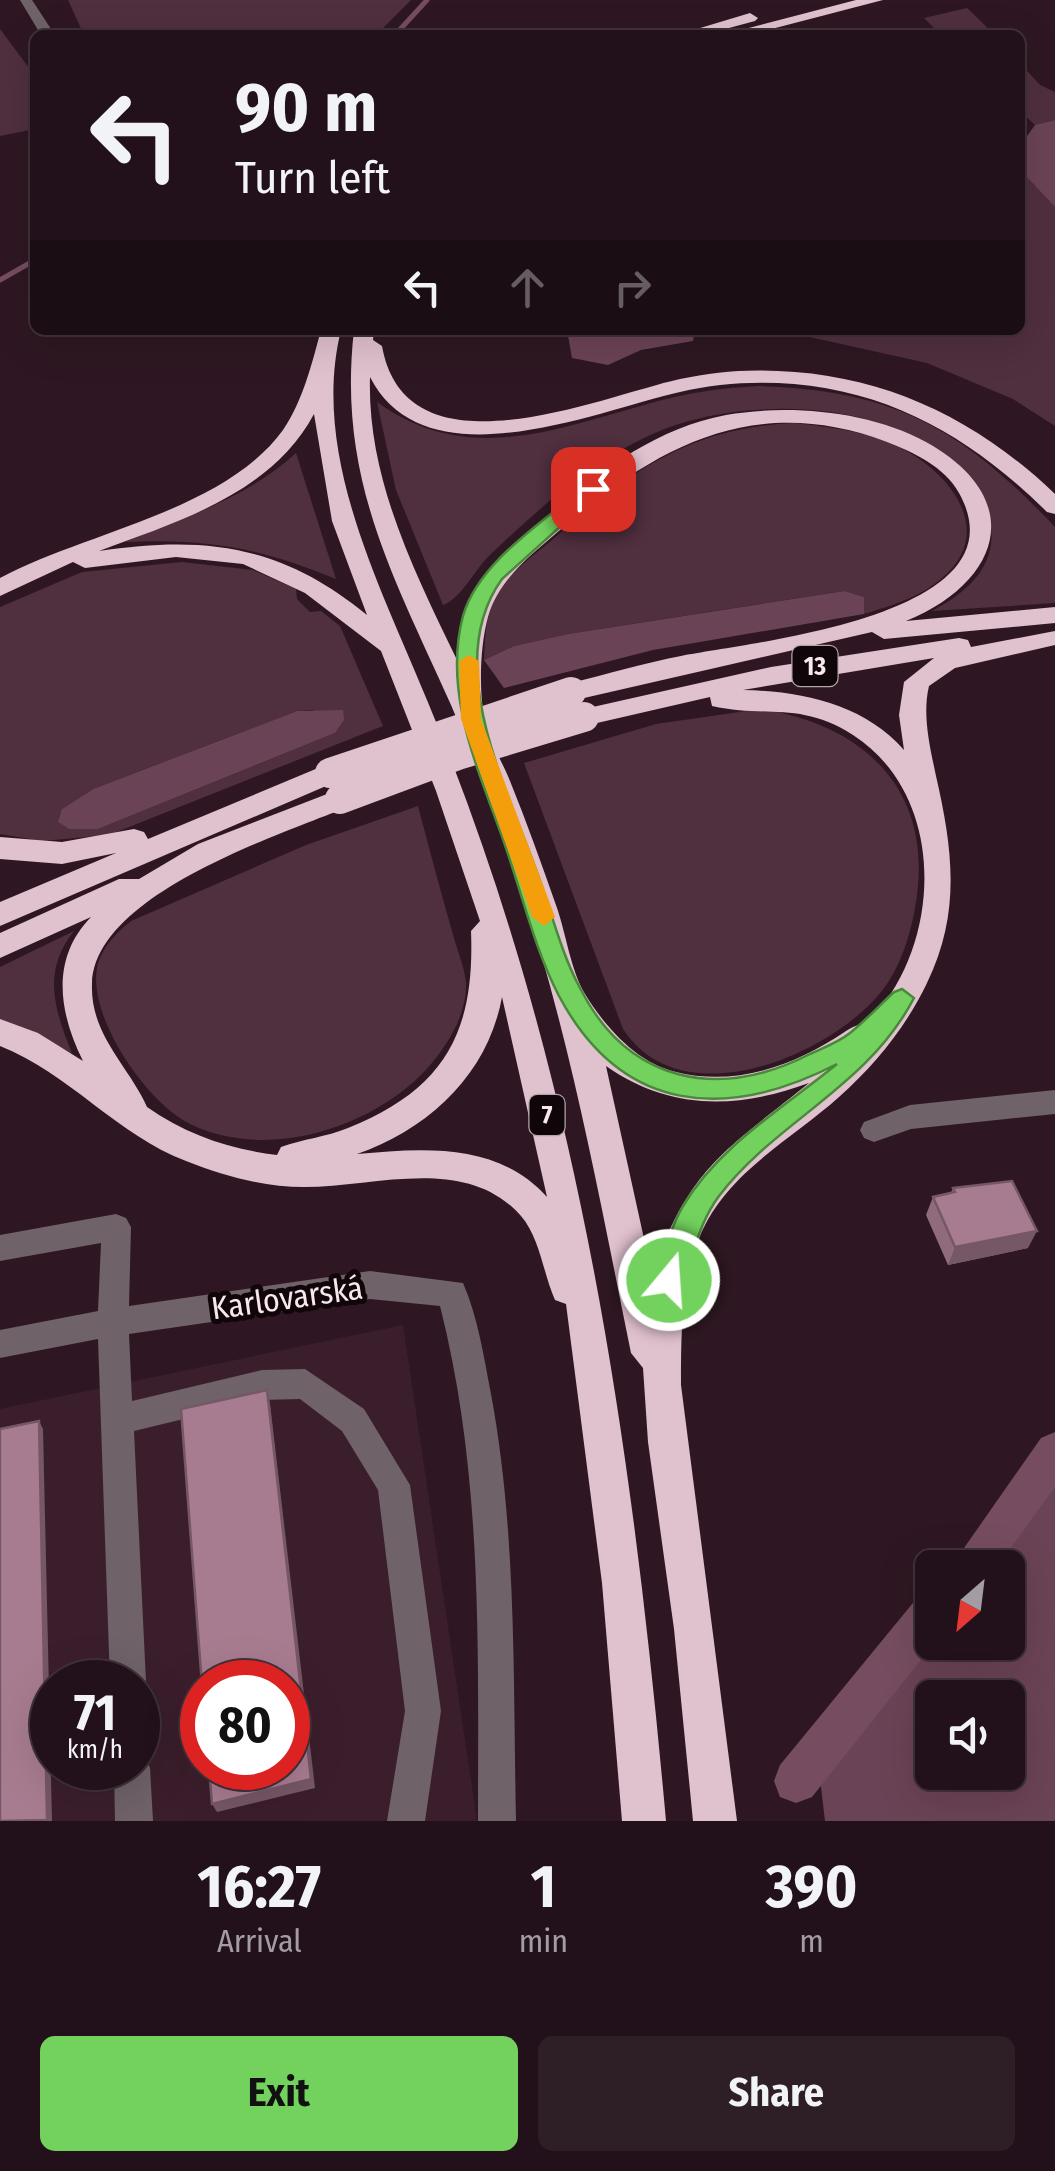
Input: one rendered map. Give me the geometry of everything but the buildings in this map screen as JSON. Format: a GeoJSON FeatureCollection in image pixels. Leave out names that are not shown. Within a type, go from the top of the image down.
{"type":"FeatureCollection","features":[{"type":"Feature","properties":{"kind":"highway"},"geometry":{"type":"LineString","coordinates":[[705,30],[826,0]]}},
{"type":"Feature","properties":{"kind":"highway"},"geometry":{"type":"LineString","coordinates":[[751,30],[875,0]]}},
{"type":"Feature","properties":{"kind":"highway","name":"7"},"geometry":{"type":"LineString","coordinates":[[366,335],[357,400],[364,454],[411,592],[471,719],[569,992],[616,1180],[668,1428],[715,1821]]}},
{"type":"Feature","properties":{"kind":"highway"},"geometry":{"type":"LineString","coordinates":[[368,335],[382,388],[404,406],[438,420],[521,428],[717,380],[828,382],[885,394],[955,423],[1013,464],[1055,506]]}},
{"type":"Feature","properties":{"kind":"highway"},"geometry":{"type":"LineString","coordinates":[[7,584],[222,492],[254,472],[290,436],[328,341]]}},
{"type":"Feature","properties":{"kind":"highway","name":"7"},"geometry":{"type":"LineString","coordinates":[[328,341],[321,406],[328,461],[344,522],[484,883],[565,1189],[626,1600],[644,1821]]}},
{"type":"Feature","properties":{"kind":"highway"},"geometry":{"type":"LineString","coordinates":[[471,719],[472,619],[481,595],[495,575],[593,489],[673,438],[748,418],[817,417],[863,426],[905,441],[955,475],[974,502],[982,530],[975,559],[954,585],[902,613],[782,645]]}},
{"type":"Feature","properties":{"kind":"highway"},"geometry":{"type":"LineString","coordinates":[[7,584],[142,551],[188,549],[241,555],[273,565],[330,595],[394,651]]}},
{"type":"Feature","properties":{"kind":"highway"},"geometry":{"type":"LineString","coordinates":[[668,1428],[662,1390],[663,1315],[678,1248],[691,1217],[731,1164],[845,1072],[902,998],[930,937],[937,899],[936,838],[912,700],[918,682],[947,662],[1053,630]]}},
{"type":"Feature","properties":{"kind":"highway","name":"13"},"geometry":{"type":"LineString","coordinates":[[0,914],[238,809],[458,755],[578,704],[782,645],[1053,630]]}},
{"type":"Feature","properties":{"kind":"highway","name":"13"},"geometry":{"type":"LineString","coordinates":[[578,704],[1053,630]]}},
{"type":"Feature","properties":{"kind":"highway"},"geometry":{"type":"LineString","coordinates":[[578,704],[725,699],[788,702],[852,724],[879,741],[928,804]]}},
{"type":"Feature","properties":{"kind":"highway","name":"13"},"geometry":{"type":"LineString","coordinates":[[0,946],[226,844],[335,786]]}},
{"type":"Feature","properties":{"kind":"highway"},"geometry":{"type":"LineString","coordinates":[[0,848],[37,853],[87,851],[238,809]]}},
{"type":"Feature","properties":{"kind":"highway"},"geometry":{"type":"LineString","coordinates":[[172,1141],[129,1105],[96,1055],[75,999],[76,962],[105,920],[226,844]]}},
{"type":"Feature","properties":{"kind":"highway"},"geometry":{"type":"LineString","coordinates":[[218,1158],[282,1159],[346,1145],[403,1117],[448,1078],[465,1055],[485,1007],[484,883]]}},
{"type":"Feature","properties":{"kind":"highway"},"geometry":{"type":"LineString","coordinates":[[569,992],[607,1047],[621,1060],[655,1079],[705,1091],[735,1090],[792,1075],[856,1042],[902,998]]}},
{"type":"Feature","properties":{"kind":"highway"},"geometry":{"type":"LineString","coordinates":[[0,1032],[44,1053],[172,1141],[218,1158],[256,1168],[306,1172],[452,1163],[491,1173],[521,1192],[541,1215],[592,1351]]}},
{"type":"Feature","properties":{"kind":"street"},"geometry":{"type":"LineString","coordinates":[[26,0],[45,30]]}},
{"type":"Feature","properties":{"kind":"street"},"geometry":{"type":"LineString","coordinates":[[874,1130],[910,1117],[1055,1102]]}},
{"type":"Feature","properties":{"kind":"street"},"geometry":{"type":"LineString","coordinates":[[0,1248],[116,1227],[113,1322],[127,1660]]}},
{"type":"Feature","properties":{"kind":"street","name":"Karlovarská"},"geometry":{"type":"LineString","coordinates":[[0,1344],[113,1322],[370,1285],[452,1293],[472,1359],[494,1582],[497,1821]]}},
{"type":"Feature","properties":{"kind":"street"},"geometry":{"type":"LineString","coordinates":[[117,1420],[262,1385],[305,1384],[353,1420],[394,1486],[424,1711],[406,1821]]}},
{"type":"Feature","properties":{"kind":"street"},"geometry":{"type":"LineString","coordinates":[[133,1790],[134,1821]]}},
{"type":"Feature","properties":{"kind":"shaded area"},"geometry":{"type":"Polygon","coordinates":[[[68,0],[411,0],[381,30],[82,30],[68,0]]]}},
{"type":"Feature","properties":{"kind":"shaded area"},"geometry":{"type":"Polygon","coordinates":[[[967,8],[990,30],[936,30],[924,18],[967,8]]]}},
{"type":"Feature","properties":{"kind":"shaded area"},"geometry":{"type":"Polygon","coordinates":[[[0,29],[30,69],[30,130],[0,136],[0,29]]]}},
{"type":"Feature","properties":{"kind":"shaded area"},"geometry":{"type":"Polygon","coordinates":[[[1025,68],[1040,85],[1055,92],[1055,120],[1035,125],[1025,116],[1025,68]]]}},
{"type":"Feature","properties":{"kind":"shaded area"},"geometry":{"type":"Polygon","coordinates":[[[1055,120],[1055,207],[1025,175],[1025,139],[1035,125],[1055,120]]]}},
{"type":"Feature","properties":{"kind":"shaded area"},"geometry":{"type":"Polygon","coordinates":[[[1025,175],[1055,207],[1055,426],[1013,399],[927,363],[801,335],[1025,335],[1025,175]]]}},
{"type":"Feature","properties":{"kind":"shaded area"},"geometry":{"type":"Polygon","coordinates":[[[568,335],[694,335],[693,341],[641,350],[608,365],[572,358],[568,335]]]}},
{"type":"Feature","properties":{"kind":"shaded area"},"geometry":{"type":"Polygon","coordinates":[[[758,386],[850,396],[923,421],[957,440],[989,464],[1055,527],[1055,603],[932,611],[969,586],[987,558],[991,530],[982,502],[963,476],[936,452],[904,433],[869,420],[824,411],[779,409],[733,412],[689,421],[634,443],[581,476],[533,515],[443,605],[396,490],[377,402],[411,422],[444,433],[512,437],[581,423],[677,396],[758,386]]]}},
{"type":"Feature","properties":{"kind":"shaded area"},"geometry":{"type":"Polygon","coordinates":[[[794,423],[874,437],[899,447],[918,458],[950,487],[966,523],[966,542],[958,561],[941,579],[914,596],[864,614],[864,597],[843,591],[568,634],[514,646],[484,660],[489,615],[505,582],[607,494],[634,474],[691,444],[756,427],[794,423]]]}},
{"type":"Feature","properties":{"kind":"shaded area"},"geometry":{"type":"Polygon","coordinates":[[[296,453],[336,579],[233,547],[125,542],[236,494],[296,453]]]}},
{"type":"Feature","properties":{"kind":"shaded area"},"geometry":{"type":"Polygon","coordinates":[[[182,562],[253,570],[296,589],[297,599],[310,612],[321,611],[340,626],[383,726],[109,835],[42,841],[0,834],[0,607],[82,572],[182,562]],[[313,710],[297,711],[93,789],[62,809],[69,829],[98,829],[335,733],[313,710]]]}},
{"type":"Feature","properties":{"kind":"shaded area"},"geometry":{"type":"Polygon","coordinates":[[[844,591],[864,597],[864,614],[653,650],[504,688],[484,660],[514,646],[568,634],[844,591]]]}},
{"type":"Feature","properties":{"kind":"shaded area"},"geometry":{"type":"Polygon","coordinates":[[[760,709],[799,717],[833,731],[862,749],[886,772],[904,799],[915,831],[919,867],[913,919],[888,983],[857,1016],[826,1038],[791,1056],[754,1068],[716,1074],[680,1070],[649,1056],[623,1029],[524,763],[656,724],[760,709]]]}},
{"type":"Feature","properties":{"kind":"shaded area"},"geometry":{"type":"Polygon","coordinates":[[[343,710],[344,720],[335,733],[98,829],[69,829],[58,822],[62,809],[93,789],[297,711],[343,710]]]}},
{"type":"Feature","properties":{"kind":"shaded area"},"geometry":{"type":"Polygon","coordinates":[[[418,806],[466,982],[463,1008],[438,1056],[398,1095],[342,1125],[312,1134],[281,1139],[219,1135],[173,1113],[139,1079],[111,1034],[102,1011],[97,968],[110,941],[131,921],[306,845],[418,806]]]}},
{"type":"Feature","properties":{"kind":"shaded area"},"geometry":{"type":"Polygon","coordinates":[[[74,931],[58,961],[54,990],[72,1053],[0,1020],[0,967],[74,931]]]}},
{"type":"Feature","properties":{"kind":"shaded area"},"geometry":{"type":"Polygon","coordinates":[[[403,1325],[477,1821],[0,1821],[0,1409],[403,1325]]]}},
{"type":"Feature","properties":{"kind":"shaded area"},"geometry":{"type":"Polygon","coordinates":[[[1055,1462],[1055,1821],[825,1821],[816,1745],[915,1626],[915,1660],[1025,1660],[1025,1550],[979,1550],[1055,1462]]]}},
{"type":"Feature","properties":{"kind":"waterway"},"geometry":{"type":"LineString","coordinates":[[400,30],[427,0]]}},
{"type":"Feature","properties":{"kind":"waterway"},"geometry":{"type":"LineString","coordinates":[[0,280],[30,263]]}},
{"type":"Feature","properties":{"kind":"waterway"},"geometry":{"type":"LineString","coordinates":[[984,1550],[1022,1503],[1055,1451]]}},
{"type":"Feature","properties":{"kind":"waterway"},"geometry":{"type":"LineString","coordinates":[[796,1781],[915,1634]]}},
{"type":"Feature","properties":{"kind":"slow traffic"},"geometry":{"type":"LineString","coordinates":[[469,661],[471,719],[544,917]]}},
{"type":"Feature","properties":{"kind":"route"},"geometry":{"type":"LineString","coordinates":[[593,489],[495,575],[481,595],[472,619],[469,660],[471,719],[569,992],[607,1047],[621,1060],[671,1085],[705,1091],[735,1090],[792,1075],[856,1042],[902,998],[880,1032],[845,1072],[760,1138],[710,1187],[691,1217],[669,1280]]}}]}
